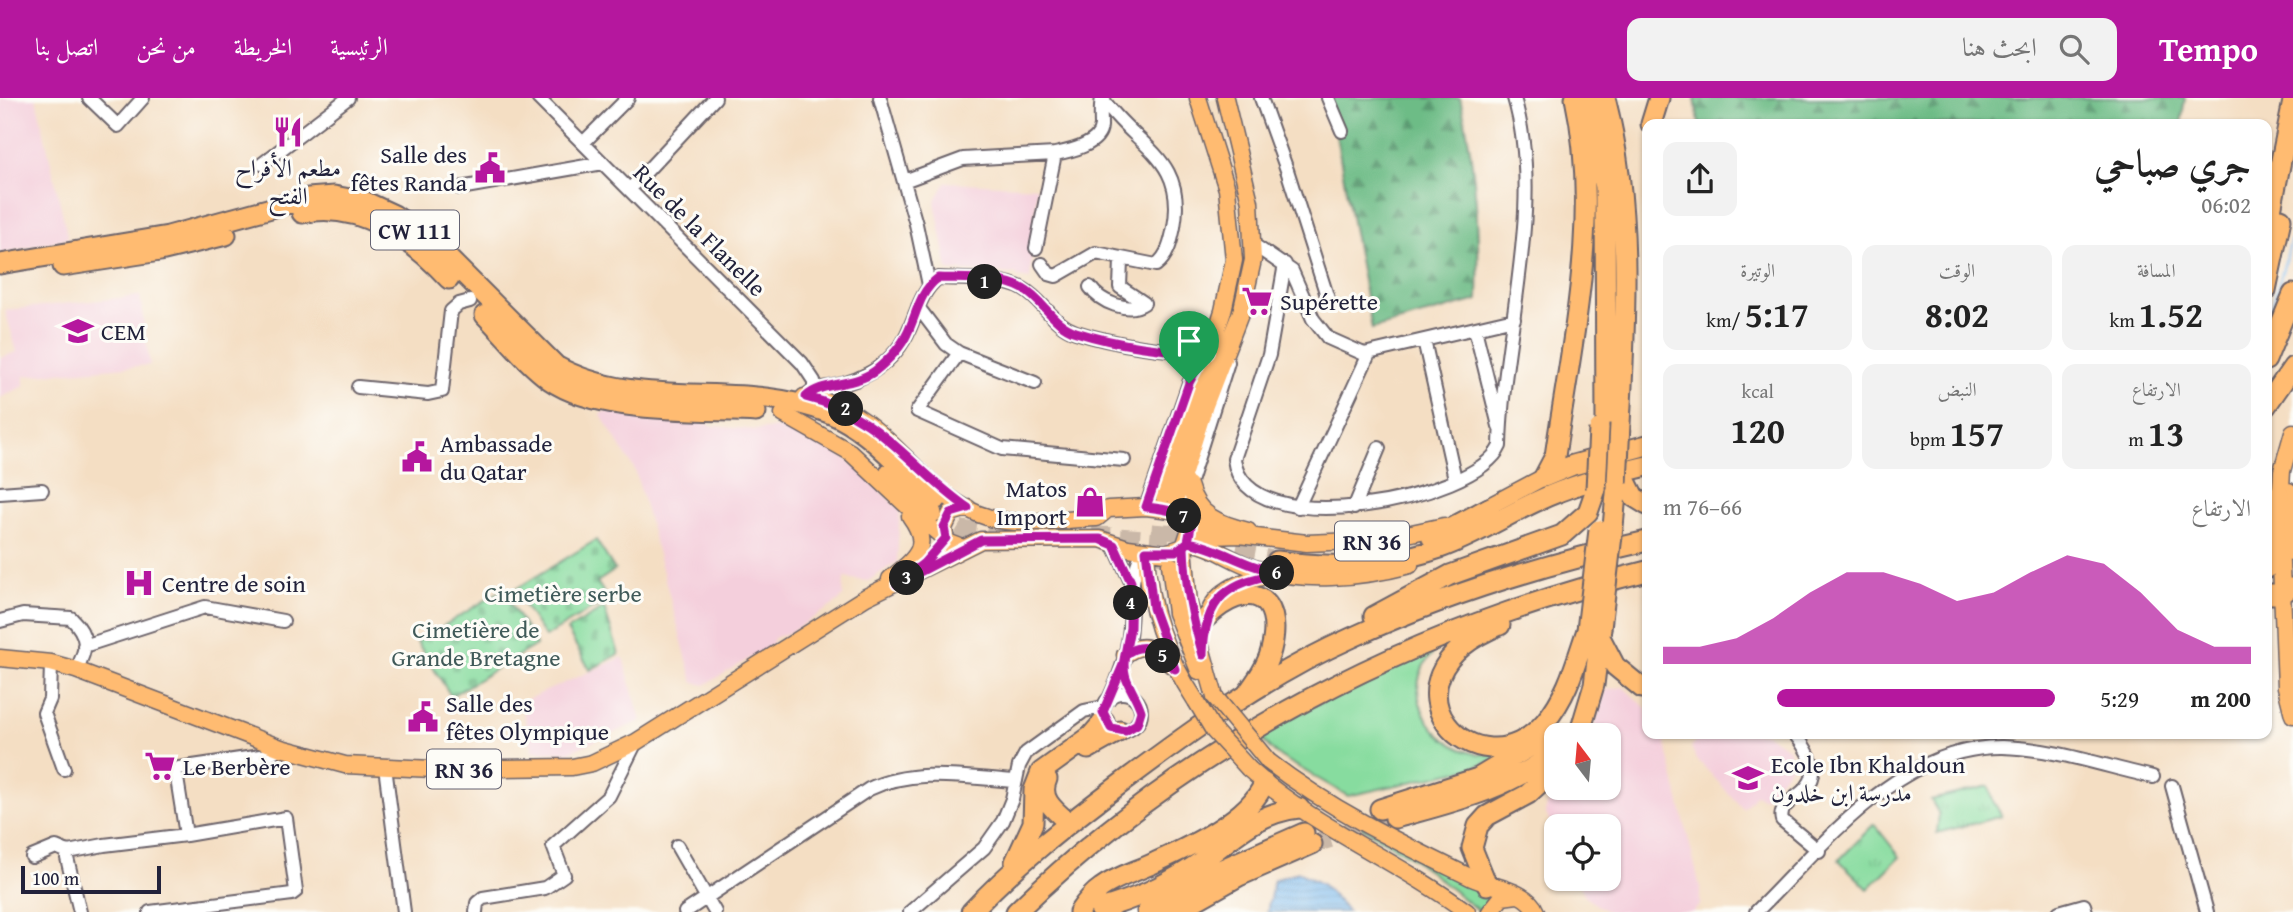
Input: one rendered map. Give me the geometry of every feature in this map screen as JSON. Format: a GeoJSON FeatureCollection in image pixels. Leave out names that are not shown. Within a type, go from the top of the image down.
{"type":"FeatureCollection","features":[{"type":"Feature","properties":{"kind":"highway"},"geometry":{"type":"LineString","coordinates":[[1544,477],[1555,456],[1583,241],[1586,172],[1575,98]]}},
{"type":"Feature","properties":{"kind":"highway"},"geometry":{"type":"LineString","coordinates":[[1588,98],[1614,207]]}},
{"type":"Feature","properties":{"kind":"highway"},"geometry":{"type":"LineString","coordinates":[[1605,98],[1616,155]]}},
{"type":"Feature","properties":{"kind":"highway"},"geometry":{"type":"LineString","coordinates":[[1582,723],[1594,685],[1614,426],[1616,155],[1612,98]]}},
{"type":"Feature","properties":{"kind":"highway"},"geometry":{"type":"LineString","coordinates":[[1653,119],[1659,98]]}},
{"type":"Feature","properties":{"kind":"highway"},"geometry":{"type":"LineString","coordinates":[[2272,205],[2293,101]]}},
{"type":"Feature","properties":{"kind":"highway"},"geometry":{"type":"LineString","coordinates":[[2272,261],[2293,158]]}},
{"type":"Feature","properties":{"kind":"highway","name":"CW 111"},"geometry":{"type":"LineString","coordinates":[[0,264],[168,236],[308,198],[334,196],[366,202],[394,215],[430,240],[556,366],[578,378],[629,390],[784,408],[821,421],[858,441],[939,502]]}},
{"type":"Feature","properties":{"kind":"highway","name":"CW 111"},"geometry":{"type":"LineString","coordinates":[[0,276],[160,251],[317,210],[343,211],[390,229],[411,243],[550,380],[575,393],[622,405],[784,408]]}},
{"type":"Feature","properties":{"kind":"highway"},"geometry":{"type":"LineString","coordinates":[[2272,345],[2293,294]]}},
{"type":"Feature","properties":{"kind":"highway"},"geometry":{"type":"LineString","coordinates":[[2272,397],[2293,367]]}},
{"type":"Feature","properties":{"kind":"highway"},"geometry":{"type":"LineString","coordinates":[[1544,477],[1573,465],[1642,446]]}},
{"type":"Feature","properties":{"kind":"highway"},"geometry":{"type":"LineString","coordinates":[[1278,556],[1333,566],[1384,562],[1437,549],[1556,479],[1642,458]]}},
{"type":"Feature","properties":{"kind":"highway"},"geometry":{"type":"LineString","coordinates":[[1278,556],[1381,550],[1432,538],[1486,521],[1569,487],[1642,467]]}},
{"type":"Feature","properties":{"kind":"highway"},"geometry":{"type":"LineString","coordinates":[[1610,485],[1642,502]]}},
{"type":"Feature","properties":{"kind":"highway"},"geometry":{"type":"LineString","coordinates":[[1298,666],[1322,646],[1450,575],[1568,531],[1610,485]]}},
{"type":"Feature","properties":{"kind":"highway"},"geometry":{"type":"LineString","coordinates":[[2272,558],[2279,494]]}},
{"type":"Feature","properties":{"kind":"highway"},"geometry":{"type":"LineString","coordinates":[[971,912],[1009,874],[1069,823],[1162,752],[1244,697],[1298,666],[1348,639],[1472,589],[1568,559],[1642,542]]}},
{"type":"Feature","properties":{"kind":"highway"},"geometry":{"type":"LineString","coordinates":[[1016,912],[1058,873],[1146,804],[1284,710],[1406,650],[1504,612],[1562,593],[1641,574]]}},
{"type":"Feature","properties":{"kind":"highway"},"geometry":{"type":"LineString","coordinates":[[1562,593],[1539,608],[1491,628],[1455,653],[1437,683],[1439,716],[1462,739],[1479,746],[1505,746],[1528,737],[1545,723],[1561,699],[1596,632]]}},
{"type":"Feature","properties":{"kind":"highway"},"geometry":{"type":"LineString","coordinates":[[1207,617],[1230,598],[1244,594],[1259,598],[1269,609],[1273,628],[1271,649],[1263,670],[1244,697]]}},
{"type":"Feature","properties":{"kind":"highway"},"geometry":{"type":"LineString","coordinates":[[1596,632],[1615,666],[1642,688]]}},
{"type":"Feature","properties":{"kind":"highway"},"geometry":{"type":"LineString","coordinates":[[1558,723],[1575,696],[1596,632]]}},
{"type":"Feature","properties":{"kind":"highway"},"geometry":{"type":"LineString","coordinates":[[1576,723],[1594,685]]}},
{"type":"Feature","properties":{"kind":"highway"},"geometry":{"type":"LineString","coordinates":[[1069,823],[1045,799],[1043,788],[1047,778],[1098,742],[1109,714]]}},
{"type":"Feature","properties":{"kind":"highway"},"geometry":{"type":"LineString","coordinates":[[1009,874],[1031,831],[1034,790],[1041,772],[1091,736],[1109,714]]}},
{"type":"Feature","properties":{"kind":"highway"},"geometry":{"type":"LineString","coordinates":[[1544,736],[1511,761],[1478,778],[1387,814],[1492,790],[1519,778],[1544,760]]}},
{"type":"Feature","properties":{"kind":"highway"},"geometry":{"type":"LineString","coordinates":[[1487,885],[1472,848],[1478,826],[1487,816],[1528,794],[1544,779]]}},
{"type":"Feature","properties":{"kind":"highway"},"geometry":{"type":"LineString","coordinates":[[1079,912],[1093,895],[1109,882],[1195,842],[1237,815],[1260,795],[1264,783]]}},
{"type":"Feature","properties":{"kind":"highway"},"geometry":{"type":"LineString","coordinates":[[1100,909],[1165,884],[1214,852],[1256,819],[1299,808]]}},
{"type":"Feature","properties":{"kind":"highway"},"geometry":{"type":"LineString","coordinates":[[1147,912],[1230,865],[1308,838],[1175,912]]}},
{"type":"Feature","properties":{"kind":"main road"},"geometry":{"type":"LineString","coordinates":[[1198,98],[1227,189],[1234,252],[1228,294],[1169,497],[1242,309],[1254,245],[1243,167],[1225,98]]}},
{"type":"Feature","properties":{"kind":"main road"},"geometry":{"type":"LineString","coordinates":[[1278,556],[1212,536],[1187,533],[1165,553],[1107,542],[981,540],[963,548],[955,547],[850,452],[784,408],[810,393],[851,411],[872,425],[939,502],[1007,521],[1102,514],[1146,507],[1171,510],[1187,533],[1254,568],[1278,556]]}},
{"type":"Feature","properties":{"kind":"main road"},"geometry":{"type":"LineString","coordinates":[[2292,435],[2279,494],[2276,593],[2292,707]]}},
{"type":"Feature","properties":{"kind":"main road"},"geometry":{"type":"LineString","coordinates":[[2276,593],[2292,435]]}},
{"type":"Feature","properties":{"kind":"main road"},"geometry":{"type":"LineString","coordinates":[[1486,521],[1544,477]]}},
{"type":"Feature","properties":{"kind":"main road"},"geometry":{"type":"LineString","coordinates":[[1189,485],[1197,508],[1205,515],[1278,556]]}},
{"type":"Feature","properties":{"kind":"main road"},"geometry":{"type":"LineString","coordinates":[[866,597],[909,564],[922,543],[919,528],[893,491]]}},
{"type":"Feature","properties":{"kind":"main road"},"geometry":{"type":"LineString","coordinates":[[939,502],[995,511],[1102,514]]}},
{"type":"Feature","properties":{"kind":"main road"},"geometry":{"type":"LineString","coordinates":[[946,537],[944,527],[951,513],[972,510]]}},
{"type":"Feature","properties":{"kind":"main road"},"geometry":{"type":"LineString","coordinates":[[972,510],[984,528],[981,540]]}},
{"type":"Feature","properties":{"kind":"main road"},"geometry":{"type":"LineString","coordinates":[[1102,514],[1095,528],[1107,542]]}},
{"type":"Feature","properties":{"kind":"main road"},"geometry":{"type":"LineString","coordinates":[[1187,533],[1187,597],[1215,697]]}},
{"type":"Feature","properties":{"kind":"main road","name":"RN 36"},"geometry":{"type":"LineString","coordinates":[[897,584],[924,563],[946,537]]}},
{"type":"Feature","properties":{"kind":"main road","name":"RN 36"},"geometry":{"type":"LineString","coordinates":[[0,658],[51,663],[76,670],[281,748],[345,765],[433,769],[572,767],[592,763],[636,742],[866,597],[897,584],[963,548]]}},
{"type":"Feature","properties":{"kind":"main road"},"geometry":{"type":"LineString","coordinates":[[1145,551],[1153,608],[1175,669]]}},
{"type":"Feature","properties":{"kind":"main road"},"geometry":{"type":"LineString","coordinates":[[1203,655],[1207,617],[1219,597],[1278,556]]}},
{"type":"Feature","properties":{"kind":"main road"},"geometry":{"type":"LineString","coordinates":[[1196,701],[1167,628],[1163,564],[1180,626],[1203,680],[1268,761],[1338,810],[1487,885],[1517,895],[1539,911]]}},
{"type":"Feature","properties":{"kind":"main road"},"geometry":{"type":"LineString","coordinates":[[1124,660],[1137,647],[1147,647],[1158,652],[1175,669],[1214,731],[1264,783],[1299,808],[1438,890],[1467,912]]}},
{"type":"Feature","properties":{"kind":"main road"},"geometry":{"type":"LineString","coordinates":[[1490,912],[1502,897],[1517,895]]}},
{"type":"Feature","properties":{"kind":"street"},"geometry":{"type":"LineString","coordinates":[[89,98],[118,126],[143,98]]}},
{"type":"Feature","properties":{"kind":"street"},"geometry":{"type":"LineString","coordinates":[[262,164],[348,98]]}},
{"type":"Feature","properties":{"kind":"street","name":"Rue de la Flanelle"},"geometry":{"type":"LineString","coordinates":[[538,98],[802,363],[814,382],[810,393]]}},
{"type":"Feature","properties":{"kind":"street"},"geometry":{"type":"LineString","coordinates":[[583,143],[628,98]]}},
{"type":"Feature","properties":{"kind":"street"},"geometry":{"type":"LineString","coordinates":[[630,189],[715,98]]}},
{"type":"Feature","properties":{"kind":"street"},"geometry":{"type":"LineString","coordinates":[[880,98],[904,181],[929,285]]}},
{"type":"Feature","properties":{"kind":"street"},"geometry":{"type":"LineString","coordinates":[[1042,264],[1049,274],[1056,276],[1096,253],[1156,265],[1164,260],[1172,236],[1178,198],[1174,182],[1152,149],[1112,112],[1102,98]]}},
{"type":"Feature","properties":{"kind":"street"},"geometry":{"type":"LineString","coordinates":[[1101,129],[1102,98]]}},
{"type":"Feature","properties":{"kind":"street"},"geometry":{"type":"LineString","coordinates":[[1261,98],[1329,302]]}},
{"type":"Feature","properties":{"kind":"street"},"geometry":{"type":"LineString","coordinates":[[1328,98],[1342,131]]}},
{"type":"Feature","properties":{"kind":"street"},"geometry":{"type":"LineString","coordinates":[[1285,264],[1269,355],[1234,459],[1245,484],[1271,499],[1298,507],[1354,508],[1434,489],[1495,457],[1514,319],[1523,216],[1520,171],[1522,134],[1514,98]]}},
{"type":"Feature","properties":{"kind":"street"},"geometry":{"type":"LineString","coordinates":[[904,181],[963,159],[1055,154],[1078,149],[1101,129],[1112,112]]}},
{"type":"Feature","properties":{"kind":"street"},"geometry":{"type":"LineString","coordinates":[[1036,248],[1055,154]]}},
{"type":"Feature","properties":{"kind":"street"},"geometry":{"type":"LineString","coordinates":[[460,188],[603,163]]}},
{"type":"Feature","properties":{"kind":"street"},"geometry":{"type":"LineString","coordinates":[[1254,245],[1285,264],[1297,279],[1319,329],[1328,338],[1369,354],[1514,319]]}},
{"type":"Feature","properties":{"kind":"street"},"geometry":{"type":"LineString","coordinates":[[1090,287],[1101,299],[1112,304],[1130,308],[1144,303],[1120,286],[1121,260]]}},
{"type":"Feature","properties":{"kind":"street"},"geometry":{"type":"LineString","coordinates":[[810,393],[862,380],[877,369],[906,336],[929,285],[938,278],[1012,284],[1024,289],[1056,321],[1075,332],[1161,349],[1209,352]]}},
{"type":"Feature","properties":{"kind":"street"},"geometry":{"type":"LineString","coordinates":[[358,387],[428,394],[442,391],[451,311],[459,304],[470,301]]}},
{"type":"Feature","properties":{"kind":"street"},"geometry":{"type":"LineString","coordinates":[[918,307],[946,344],[959,353],[1035,383]]}},
{"type":"Feature","properties":{"kind":"street"},"geometry":{"type":"LineString","coordinates":[[1187,533],[1189,485],[1222,387],[1242,309]]}},
{"type":"Feature","properties":{"kind":"street"},"geometry":{"type":"LineString","coordinates":[[1475,328],[1500,433]]}},
{"type":"Feature","properties":{"kind":"street"},"geometry":{"type":"LineString","coordinates":[[1424,340],[1455,479]]}},
{"type":"Feature","properties":{"kind":"street"},"geometry":{"type":"LineString","coordinates":[[1146,507],[1189,383],[1200,362],[1209,352]]}},
{"type":"Feature","properties":{"kind":"street"},"geometry":{"type":"LineString","coordinates":[[959,353],[917,411],[1002,449],[1124,460]]}},
{"type":"Feature","properties":{"kind":"street"},"geometry":{"type":"LineString","coordinates":[[1298,507],[1369,354]]}},
{"type":"Feature","properties":{"kind":"street"},"geometry":{"type":"LineString","coordinates":[[1354,508],[1379,448]]}},
{"type":"Feature","properties":{"kind":"street"},"geometry":{"type":"LineString","coordinates":[[0,493],[41,490]]}},
{"type":"Feature","properties":{"kind":"street"},"geometry":{"type":"LineString","coordinates":[[1107,542],[1131,582]]}},
{"type":"Feature","properties":{"kind":"street"},"geometry":{"type":"LineString","coordinates":[[1109,714],[1124,660],[1131,582],[1145,551]]}},
{"type":"Feature","properties":{"kind":"street"},"geometry":{"type":"LineString","coordinates":[[84,646],[205,607],[284,621]]}},
{"type":"Feature","properties":{"kind":"street"},"geometry":{"type":"LineString","coordinates":[[0,621],[23,615],[71,618],[83,631],[84,646],[76,670]]}},
{"type":"Feature","properties":{"kind":"street"},"geometry":{"type":"LineString","coordinates":[[910,912],[984,848],[1003,821],[1020,761],[1030,749],[1084,711],[1109,714],[1129,730],[1139,720],[1140,707],[1132,696],[1124,660]]}},
{"type":"Feature","properties":{"kind":"street"},"geometry":{"type":"LineString","coordinates":[[51,663],[50,699],[44,713],[64,769]]}},
{"type":"Feature","properties":{"kind":"street"},"geometry":{"type":"LineString","coordinates":[[1109,714],[1123,693],[1132,696]]}},
{"type":"Feature","properties":{"kind":"street"},"geometry":{"type":"LineString","coordinates":[[1799,739],[1810,752],[1813,771],[1808,786],[1782,808],[1780,814],[1782,820],[1819,851]]}},
{"type":"Feature","properties":{"kind":"street"},"geometry":{"type":"LineString","coordinates":[[476,912],[477,903],[484,898],[538,890],[564,875],[553,846],[609,796],[636,742]]}},
{"type":"Feature","properties":{"kind":"street"},"geometry":{"type":"LineString","coordinates":[[186,835],[176,772],[179,768],[267,755],[281,748]]}},
{"type":"Feature","properties":{"kind":"street"},"geometry":{"type":"LineString","coordinates":[[1756,912],[1888,785],[1920,766],[1965,750],[2021,748],[2153,777]]}},
{"type":"Feature","properties":{"kind":"street"},"geometry":{"type":"LineString","coordinates":[[385,767],[404,912]]}},
{"type":"Feature","properties":{"kind":"street"},"geometry":{"type":"LineString","coordinates":[[685,912],[705,896],[869,789],[889,779],[923,776],[1016,781]]}},
{"type":"Feature","properties":{"kind":"street"},"geometry":{"type":"LineString","coordinates":[[2172,786],[2207,912]]}},
{"type":"Feature","properties":{"kind":"street"},"geometry":{"type":"LineString","coordinates":[[32,857],[56,848],[68,852],[286,818],[296,891],[292,894],[150,912]]}},
{"type":"Feature","properties":{"kind":"street"},"geometry":{"type":"LineString","coordinates":[[677,846],[715,912]]}},
{"type":"Feature","properties":{"kind":"street"},"geometry":{"type":"LineString","coordinates":[[68,852],[67,858],[80,912]]}},
{"type":"Feature","properties":{"kind":"street"},"geometry":{"type":"LineString","coordinates":[[2059,912],[2084,905],[2086,912]]}},
{"type":"Feature","properties":{"kind":"shaded area"},"geometry":{"type":"Polygon","coordinates":[[[0,98],[36,98],[68,238],[0,254],[0,98]]]}},
{"type":"Feature","properties":{"kind":"shaded area"},"geometry":{"type":"Polygon","coordinates":[[[946,182],[1037,187],[1030,279],[1017,277],[1016,274],[948,270],[935,202],[946,182]]]}},
{"type":"Feature","properties":{"kind":"shaded area","name":"CEM"},"geometry":{"type":"Polygon","coordinates":[[[140,296],[150,365],[24,376],[24,386],[0,398],[0,358],[17,352],[5,310],[140,296]]]}},
{"type":"Feature","properties":{"kind":"shaded area"},"geometry":{"type":"Polygon","coordinates":[[[605,411],[696,419],[713,426],[755,430],[791,427],[824,442],[851,463],[900,510],[897,562],[868,581],[844,578],[843,596],[838,602],[791,632],[774,638],[772,645],[705,685],[693,682],[635,470],[600,414],[605,411]]]}},
{"type":"Feature","properties":{"kind":"shaded area"},"geometry":{"type":"Polygon","coordinates":[[[623,657],[641,721],[569,752],[533,751],[521,702],[623,657]]]}},
{"type":"Feature","properties":{"kind":"shaded area"},"geometry":{"type":"Polygon","coordinates":[[[1623,687],[1642,704],[1642,739],[1664,739],[1700,887],[1700,905],[1693,912],[1608,912],[1586,898],[1583,891],[1621,891],[1621,814],[1545,812],[1549,800],[1621,800],[1621,723],[1595,723],[1605,690],[1623,687]]]}},
{"type":"Feature","properties":{"kind":"shaded area","name":"Ecole Ibn Khaldoun مدرسة ابن خلدون"},"geometry":{"type":"Polygon","coordinates":[[[1697,739],[1774,739],[1788,748],[1793,763],[1764,799],[1756,794],[1743,809],[1696,758],[1691,747],[1697,739]]]}},
{"type":"Feature","properties":{"kind":"green space"},"geometry":{"type":"Polygon","coordinates":[[[1329,98],[1460,98],[1476,198],[1478,300],[1372,329],[1329,98]]]}},
{"type":"Feature","properties":{"kind":"green space"},"geometry":{"type":"Polygon","coordinates":[[[1695,98],[2185,98],[2182,119],[1698,119],[1695,98]]]}},
{"type":"Feature","properties":{"kind":"green space","name":"Cimetière serbe"},"geometry":{"type":"Polygon","coordinates":[[[596,540],[615,570],[597,582],[608,599],[545,637],[514,590],[596,540]]]}},
{"type":"Feature","properties":{"kind":"green space","name":"Cimetière de Grande Bretagne"},"geometry":{"type":"Polygon","coordinates":[[[502,590],[536,645],[451,696],[417,642],[502,590]]]}},
{"type":"Feature","properties":{"kind":"green space"},"geometry":{"type":"Polygon","coordinates":[[[604,608],[619,654],[590,670],[567,630],[604,608]]]}},
{"type":"Feature","properties":{"kind":"green space"},"geometry":{"type":"Polygon","coordinates":[[[1441,646],[1428,659],[1420,674],[1418,690],[1428,721],[1452,744],[1469,752],[1487,754],[1519,750],[1469,769],[1348,796],[1276,754],[1260,738],[1302,711],[1441,646]]]}},
{"type":"Feature","properties":{"kind":"green space"},"geometry":{"type":"Polygon","coordinates":[[[1989,786],[1993,801],[2002,816],[1937,833],[1939,814],[1931,800],[1989,786]]]}},
{"type":"Feature","properties":{"kind":"green space"},"geometry":{"type":"Polygon","coordinates":[[[1332,810],[1498,895],[1485,912],[1480,912],[1414,859],[1332,810]]]}},
{"type":"Feature","properties":{"kind":"green space"},"geometry":{"type":"Polygon","coordinates":[[[1874,824],[1900,857],[1868,889],[1839,860],[1874,824]]]}},
{"type":"Feature","properties":{"kind":"water"},"geometry":{"type":"Polygon","coordinates":[[[1298,872],[1323,885],[1348,912],[1267,912],[1274,880],[1298,872]]]}},
{"type":"Feature","properties":{"kind":"waterway"},"geometry":{"type":"LineString","coordinates":[[2272,307],[2291,240]]}},
{"type":"Feature","properties":{"kind":"tunnel"},"geometry":{"type":"LineString","coordinates":[[1157,564],[1162,498]]}},
{"type":"Feature","properties":{"kind":"tunnel"},"geometry":{"type":"LineString","coordinates":[[1170,564],[1175,500]]}},
{"type":"Feature","properties":{"kind":"tunnel"},"geometry":{"type":"LineString","coordinates":[[933,513],[961,530],[1002,535]]}},
{"type":"Feature","properties":{"kind":"tunnel"},"geometry":{"type":"LineString","coordinates":[[1092,536],[1185,544],[1277,561]]}},
{"type":"Feature","properties":{"kind":"tunnel"},"geometry":{"type":"LineString","coordinates":[[1312,844],[1395,818]]}},
{"type":"Feature","properties":{"kind":"place","name":"مطعم الأفراح الفتح"},"geometry":{"type":"Point","coordinates":[288,132]}},
{"type":"Feature","properties":{"kind":"place","name":"Salle des fêtes Randa"},"geometry":{"type":"Point","coordinates":[490,168]}},
{"type":"Feature","properties":{"kind":"place","name":"Supérette"},"geometry":{"type":"Point","coordinates":[1257,301]}},
{"type":"Feature","properties":{"kind":"place","name":"CEM"},"geometry":{"type":"Point","coordinates":[78,331]}},
{"type":"Feature","properties":{"kind":"place","name":"Ambassade du Qatar"},"geometry":{"type":"Point","coordinates":[417,457]}},
{"type":"Feature","properties":{"kind":"place","name":"Matos Import"},"geometry":{"type":"Point","coordinates":[1090,502]}},
{"type":"Feature","properties":{"kind":"place","name":"Centre de soin"},"geometry":{"type":"Point","coordinates":[139,583]}},
{"type":"Feature","properties":{"kind":"place","name":"Salle des fêtes Olympique"},"geometry":{"type":"Point","coordinates":[423,717]}},
{"type":"Feature","properties":{"kind":"place","name":"Le Berbère"},"geometry":{"type":"Point","coordinates":[160,766]}},
{"type":"Feature","properties":{"kind":"place","name":"Ecole Ibn Khaldoun مدرسة ابن خلدون"},"geometry":{"type":"Point","coordinates":[1748,778]}},
{"type":"Feature","properties":{"kind":"route"},"geometry":{"type":"LineString","coordinates":[[1189,383],[1146,507],[1171,510],[1185,517],[1191,526],[1191,535],[1188,542],[1184,547],[1186,589],[1203,655],[1207,617],[1219,597],[1243,582],[1283,573],[1254,568],[1212,547],[1188,542],[1176,551],[1146,551],[1157,625],[1175,669],[1158,652],[1147,647],[1137,647],[1125,655],[1123,665],[1127,681],[1141,716],[1133,728],[1125,731],[1111,728],[1103,716],[1103,707],[1123,665],[1130,628],[1131,582],[1114,545],[1100,539],[981,540],[973,547],[963,548],[897,584],[924,563],[946,538],[944,527],[951,513],[968,508],[926,477],[878,429],[865,420],[851,411],[806,397],[814,388],[846,385],[862,380],[877,369],[906,336],[924,293],[938,278],[1012,284],[1024,289],[1056,321],[1075,332],[1161,349],[1209,352],[1200,362],[1189,383]]}}]}
